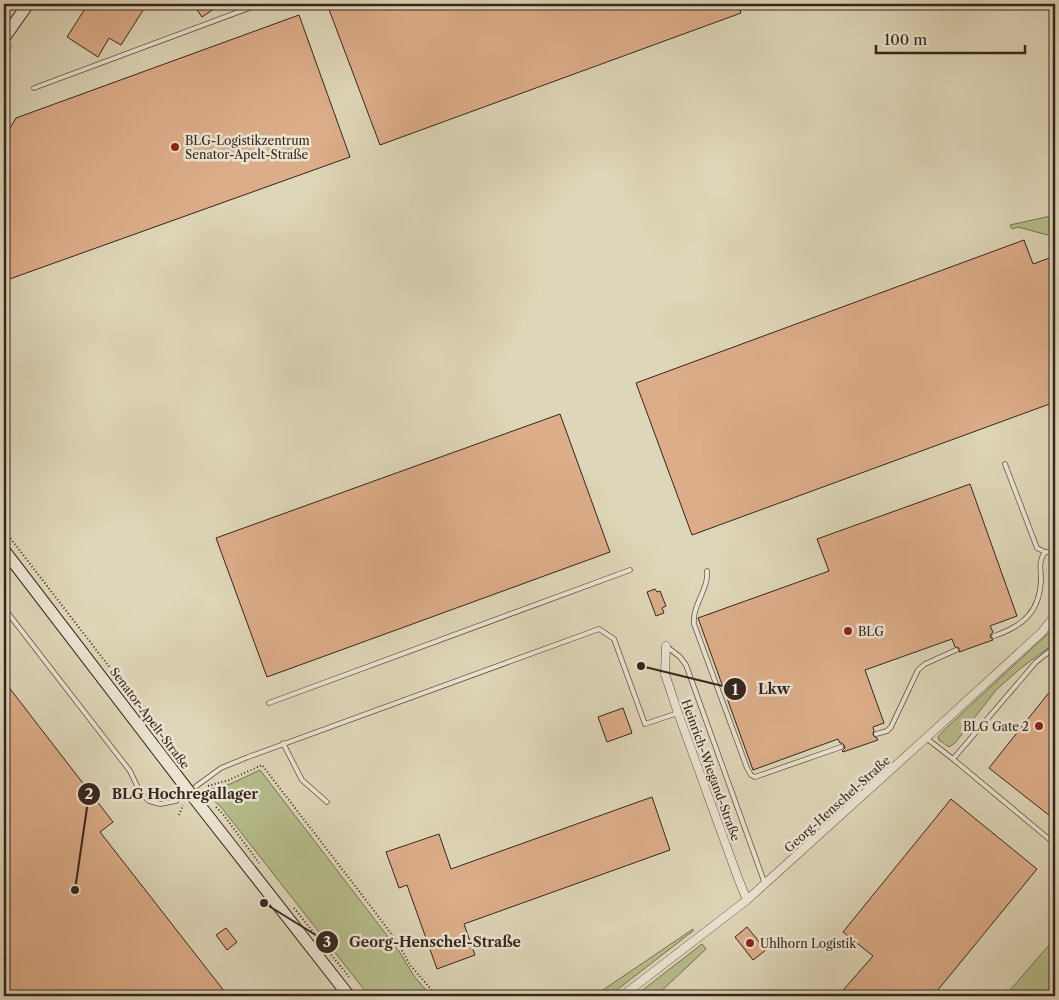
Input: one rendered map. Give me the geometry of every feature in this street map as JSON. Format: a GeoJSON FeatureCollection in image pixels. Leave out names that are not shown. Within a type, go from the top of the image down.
{"type":"FeatureCollection","features":[{"type":"Feature","properties":{"kind":"street"},"geometry":{"type":"LineString","coordinates":[[4,38],[28,4]]}},
{"type":"Feature","properties":{"kind":"street","name":"Senator-Apelt-Straße"},"geometry":{"type":"LineString","coordinates":[[4,550],[184,785],[189,800],[353,993]]}},
{"type":"Feature","properties":{"kind":"street","name":"Georg-Henschel-Straße"},"geometry":{"type":"LineString","coordinates":[[622,996],[747,900],[1042,632],[1055,615]]}},
{"type":"Feature","properties":{"kind":"street","name":"Heinrich-Wiegand-Straße"},"geometry":{"type":"LineString","coordinates":[[666,646],[665,674],[747,900]]}},
{"type":"Feature","properties":{"kind":"lane"},"geometry":{"type":"LineString","coordinates":[[34,88],[260,4]]}},
{"type":"Feature","properties":{"kind":"lane"},"geometry":{"type":"LineString","coordinates":[[1053,456],[1055,462]]}},
{"type":"Feature","properties":{"kind":"lane"},"geometry":{"type":"LineString","coordinates":[[1005,464],[1037,548],[1045,552],[1055,552]]}},
{"type":"Feature","properties":{"kind":"lane"},"geometry":{"type":"LineString","coordinates":[[994,636],[1011,630],[1022,623],[1031,612],[1038,598],[1041,580],[1040,564],[1045,552]]}},
{"type":"Feature","properties":{"kind":"lane"},"geometry":{"type":"LineString","coordinates":[[269,703],[630,570]]}},
{"type":"Feature","properties":{"kind":"lane"},"geometry":{"type":"LineString","coordinates":[[707,570],[708,577],[693,616],[694,624],[746,768],[751,775],[755,777],[841,747]]}},
{"type":"Feature","properties":{"kind":"lane"},"geometry":{"type":"LineString","coordinates":[[4,608],[130,771],[140,792],[149,801],[160,804],[176,801],[221,768],[283,743],[599,629],[614,639],[645,724],[678,713]]}},
{"type":"Feature","properties":{"kind":"lane"},"geometry":{"type":"LineString","coordinates":[[666,646],[680,657],[686,665],[765,884]]}},
{"type":"Feature","properties":{"kind":"lane"},"geometry":{"type":"LineString","coordinates":[[953,759],[1036,662],[1055,647]]}},
{"type":"Feature","properties":{"kind":"lane"},"geometry":{"type":"LineString","coordinates":[[876,734],[887,731],[891,727],[918,670],[925,664],[956,650]]}},
{"type":"Feature","properties":{"kind":"lane"},"geometry":{"type":"LineString","coordinates":[[926,738],[1055,844]]}},
{"type":"Feature","properties":{"kind":"lane"},"geometry":{"type":"LineString","coordinates":[[283,743],[302,780],[327,802]]}},
{"type":"Feature","properties":{"kind":"path"},"geometry":{"type":"LineString","coordinates":[[4,530],[171,747],[178,759]]}},
{"type":"Feature","properties":{"kind":"path"},"geometry":{"type":"LineString","coordinates":[[204,787],[229,780],[262,765],[398,943],[410,965],[436,996]]}},
{"type":"Feature","properties":{"kind":"path"},"geometry":{"type":"LineString","coordinates":[[179,816],[189,800]]}},
{"type":"Feature","properties":{"kind":"path"},"geometry":{"type":"LineString","coordinates":[[216,807],[263,868]]}},
{"type":"Feature","properties":{"kind":"path"},"geometry":{"type":"LineString","coordinates":[[293,906],[352,982]]}},
{"type":"Feature","properties":{"kind":"path"},"geometry":{"type":"LineString","coordinates":[[353,993],[364,996]]}},
{"type":"Feature","properties":{"kind":"green space"},"geometry":{"type":"Polygon","coordinates":[[[1055,215],[1055,237],[1018,227],[1012,229],[1010,225],[1055,215]]]}},
{"type":"Feature","properties":{"kind":"green space"},"geometry":{"type":"Polygon","coordinates":[[[1055,627],[1055,643],[1022,667],[996,690],[955,743],[949,747],[939,740],[938,737],[943,731],[1055,627]]]}},
{"type":"Feature","properties":{"kind":"green space"},"geometry":{"type":"Polygon","coordinates":[[[260,770],[399,951],[414,976],[431,996],[369,996],[221,807],[203,791],[230,784],[260,770]]]}},
{"type":"Feature","properties":{"kind":"green space"},"geometry":{"type":"Polygon","coordinates":[[[693,929],[693,931],[609,996],[594,996],[693,929]]]}},
{"type":"Feature","properties":{"kind":"green space"},"geometry":{"type":"Polygon","coordinates":[[[1055,938],[1055,993],[1053,996],[1005,996],[1055,938]]]}},
{"type":"Feature","properties":{"kind":"green space"},"geometry":{"type":"Polygon","coordinates":[[[702,944],[706,949],[656,996],[635,996],[702,944]]]}},
{"type":"Feature","properties":{"kind":"building"},"geometry":{"type":"Polygon","coordinates":[[[88,4],[147,4],[121,45],[109,38],[98,57],[67,37],[88,4]]]}},
{"type":"Feature","properties":{"kind":"building"},"geometry":{"type":"Polygon","coordinates":[[[193,4],[221,4],[202,17],[193,4]]]}},
{"type":"Feature","properties":{"kind":"building"},"geometry":{"type":"Polygon","coordinates":[[[327,4],[738,4],[741,13],[380,145],[327,4]]]}},
{"type":"Feature","properties":{"kind":"building","name":"BLG-Logistikzentrum Senator-Apelt-Straße"},"geometry":{"type":"Polygon","coordinates":[[[299,15],[350,157],[4,281],[4,138],[16,118],[299,15]]]}},
{"type":"Feature","properties":{"kind":"building"},"geometry":{"type":"Polygon","coordinates":[[[1024,240],[1033,264],[1055,256],[1055,402],[692,535],[636,383],[1024,240]]]}},
{"type":"Feature","properties":{"kind":"building"},"geometry":{"type":"Polygon","coordinates":[[[560,414],[610,552],[267,677],[216,538],[560,414]]]}},
{"type":"Feature","properties":{"kind":"building","name":"BLG"},"geometry":{"type":"Polygon","coordinates":[[[970,484],[1017,616],[990,626],[993,632],[990,637],[993,640],[959,652],[959,648],[955,647],[952,639],[865,670],[884,723],[873,727],[873,735],[878,740],[843,752],[844,745],[838,739],[753,770],[698,618],[829,571],[817,539],[970,484]]]}},
{"type":"Feature","properties":{"kind":"building"},"geometry":{"type":"Polygon","coordinates":[[[655,589],[657,592],[660,591],[666,606],[662,608],[664,613],[656,616],[647,592],[655,589]]]}},
{"type":"Feature","properties":{"kind":"building"},"geometry":{"type":"Polygon","coordinates":[[[4,681],[113,822],[100,832],[228,996],[4,996],[4,681]]]}},
{"type":"Feature","properties":{"kind":"building","name":"BLG Gate 2"},"geometry":{"type":"Polygon","coordinates":[[[1055,685],[1055,820],[989,768],[1055,685]]]}},
{"type":"Feature","properties":{"kind":"building"},"geometry":{"type":"Polygon","coordinates":[[[623,708],[632,733],[607,742],[598,717],[623,708]]]}},
{"type":"Feature","properties":{"kind":"building"},"geometry":{"type":"Polygon","coordinates":[[[652,797],[670,850],[464,924],[475,955],[437,969],[407,885],[399,888],[386,852],[439,834],[451,869],[652,797]]]}},
{"type":"Feature","properties":{"kind":"building"},"geometry":{"type":"Polygon","coordinates":[[[951,799],[1037,869],[933,996],[838,996],[873,956],[843,932],[951,799]]]}},
{"type":"Feature","properties":{"kind":"building","name":"Uhlhorn Logistik"},"geometry":{"type":"Polygon","coordinates":[[[747,927],[766,950],[753,960],[735,937],[747,927]]]}},
{"type":"Feature","properties":{"kind":"building"},"geometry":{"type":"Polygon","coordinates":[[[226,928],[237,942],[227,950],[216,935],[226,928]]]}},
{"type":"Feature","properties":{"kind":"place","name":"BLG-Logistikzentrum Senator-Apelt-Straße"},"geometry":{"type":"Point","coordinates":[175,147]}},
{"type":"Feature","properties":{"kind":"place","name":"BLG"},"geometry":{"type":"Point","coordinates":[848,631]}},
{"type":"Feature","properties":{"kind":"place","name":"Lkw"},"geometry":{"type":"Point","coordinates":[641,666]}},
{"type":"Feature","properties":{"kind":"place","name":"BLG Gate 2"},"geometry":{"type":"Point","coordinates":[1039,726]}},
{"type":"Feature","properties":{"kind":"place","name":"BLG Hochregallager"},"geometry":{"type":"Point","coordinates":[75,890]}},
{"type":"Feature","properties":{"kind":"place","name":"Georg-Henschel-Straße"},"geometry":{"type":"Point","coordinates":[264,903]}},
{"type":"Feature","properties":{"kind":"place","name":"Uhlhorn Logistik"},"geometry":{"type":"Point","coordinates":[750,943]}}]}
